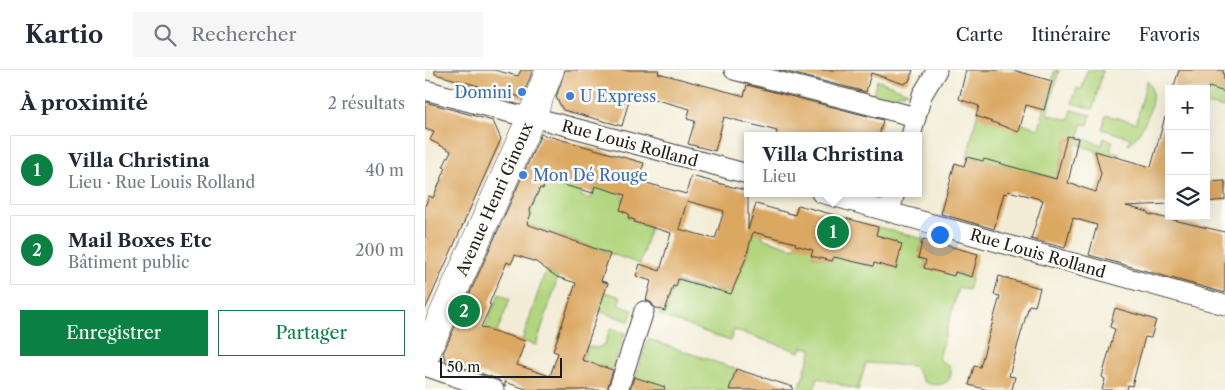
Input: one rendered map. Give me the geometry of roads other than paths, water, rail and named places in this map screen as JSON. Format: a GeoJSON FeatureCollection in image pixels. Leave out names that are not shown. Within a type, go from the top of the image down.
{"type":"FeatureCollection","features":[{"type":"Feature","properties":{"kind":"street","name":"Avenue Henri Ginoux"},"geometry":{"type":"LineString","coordinates":[[425,355],[531,118],[550,70]]}},
{"type":"Feature","properties":{"kind":"street"},"geometry":{"type":"LineString","coordinates":[[734,70],[916,117]]}},
{"type":"Feature","properties":{"kind":"street"},"geometry":{"type":"LineString","coordinates":[[912,132],[926,86],[937,70]]}},
{"type":"Feature","properties":{"kind":"street","name":"Rue Louis Rolland"},"geometry":{"type":"LineString","coordinates":[[425,90],[744,173]]}},
{"type":"Feature","properties":{"kind":"street","name":"Rue Louis Rolland"},"geometry":{"type":"LineString","coordinates":[[836,197],[1225,305]]}},
{"type":"Feature","properties":{"kind":"street"},"geometry":{"type":"LineString","coordinates":[[890,211],[894,197]]}},
{"type":"Feature","properties":{"kind":"street"},"geometry":{"type":"LineString","coordinates":[[618,390],[644,311]]}},
{"type":"Feature","properties":{"kind":"street"},"geometry":{"type":"LineString","coordinates":[[425,366],[494,390]]}},
{"type":"Feature","properties":{"kind":"place","name":"Domini"},"geometry":{"type":"Point","coordinates":[522,92]}},
{"type":"Feature","properties":{"kind":"place","name":"U Express"},"geometry":{"type":"Point","coordinates":[570,96]}},
{"type":"Feature","properties":{"kind":"place","name":"Mon Dé Rouge"},"geometry":{"type":"Point","coordinates":[523,175]}},
{"type":"Feature","properties":{"kind":"place","name":"Villa Christina"},"geometry":{"type":"Point","coordinates":[833,232]}},
{"type":"Feature","properties":{"kind":"place","name":"Mail Boxes Etc"},"geometry":{"type":"Point","coordinates":[464,311]}}]}
